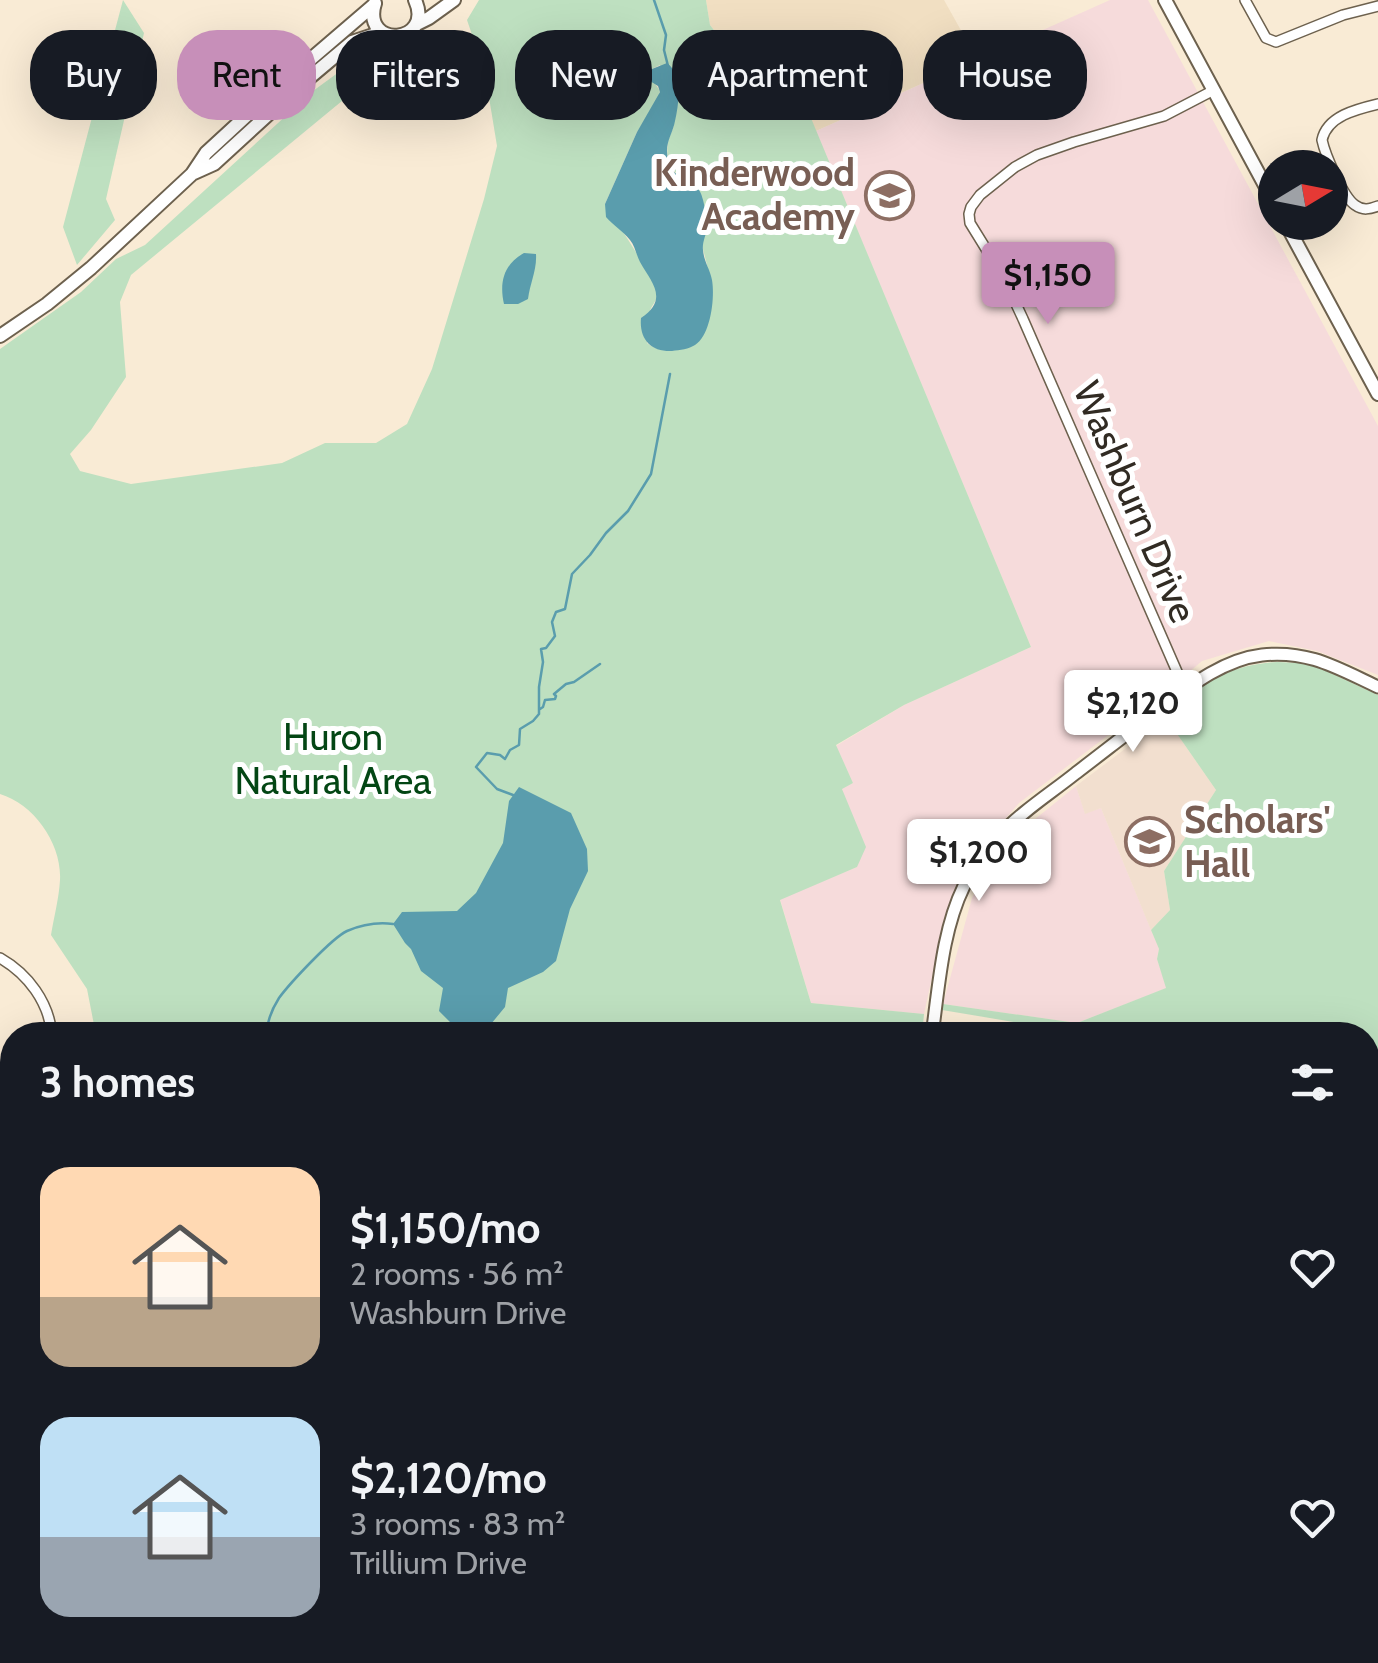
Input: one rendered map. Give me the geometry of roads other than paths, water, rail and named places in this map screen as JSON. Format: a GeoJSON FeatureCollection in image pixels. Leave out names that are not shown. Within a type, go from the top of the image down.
{"type":"FeatureCollection","features":[{"type":"Feature","properties":{"kind":"main road"},"geometry":{"type":"LineString","coordinates":[[415,0],[417,24]]}},
{"type":"Feature","properties":{"kind":"main road"},"geometry":{"type":"LineString","coordinates":[[411,30],[454,0]]}},
{"type":"Feature","properties":{"kind":"main road"},"geometry":{"type":"LineString","coordinates":[[1166,0],[1258,172]]}},
{"type":"Feature","properties":{"kind":"main road"},"geometry":{"type":"LineString","coordinates":[[0,336],[91,268],[192,174],[206,153],[372,1]]}},
{"type":"Feature","properties":{"kind":"main road"},"geometry":{"type":"LineString","coordinates":[[372,1],[374,19],[381,30]]}},
{"type":"Feature","properties":{"kind":"main road"},"geometry":{"type":"LineString","coordinates":[[192,174],[214,164],[336,55]]}},
{"type":"Feature","properties":{"kind":"main road"},"geometry":{"type":"LineString","coordinates":[[1295,240],[1378,394]]}},
{"type":"Feature","properties":{"kind":"street"},"geometry":{"type":"LineString","coordinates":[[1245,0],[1266,38],[1276,42],[1343,15],[1378,6]]}},
{"type":"Feature","properties":{"kind":"street","name":"Washburn Drive"},"geometry":{"type":"LineString","coordinates":[[1184,690],[1024,319],[969,214],[980,195],[1037,155],[1164,116],[1214,90]]}},
{"type":"Feature","properties":{"kind":"street"},"geometry":{"type":"LineString","coordinates":[[1378,104],[1330,123],[1322,140],[1349,199],[1367,210],[1378,206]]}},
{"type":"Feature","properties":{"kind":"street"},"geometry":{"type":"LineString","coordinates":[[934,1022],[954,911],[984,854],[1016,820],[1184,690],[1231,663],[1260,655],[1289,654],[1314,657],[1378,686]]}},
{"type":"Feature","properties":{"kind":"street"},"geometry":{"type":"LineString","coordinates":[[0,958],[28,978],[50,1022]]}},
{"type":"Feature","properties":{"kind":"water"},"geometry":{"type":"Polygon","coordinates":[[[667,63],[672,68],[674,120],[667,147],[668,161],[675,173],[695,185],[702,198],[707,228],[703,250],[713,287],[705,333],[695,345],[672,351],[652,347],[644,338],[641,318],[654,304],[656,291],[632,242],[606,217],[605,204],[637,132],[644,120],[652,120],[652,106],[660,92],[652,82],[652,69],[667,63]]]}},
{"type":"Feature","properties":{"kind":"water"},"geometry":{"type":"Polygon","coordinates":[[[524,253],[536,254],[528,299],[504,304],[505,274],[524,253]]]}},
{"type":"Feature","properties":{"kind":"water"},"geometry":{"type":"Polygon","coordinates":[[[519,787],[571,813],[587,849],[588,871],[570,909],[556,961],[543,972],[508,988],[505,1007],[493,1022],[450,1022],[439,1011],[443,988],[421,971],[393,924],[402,912],[457,911],[476,893],[503,843],[509,801],[519,787]]]}},
{"type":"Feature","properties":{"kind":"waterway"},"geometry":{"type":"LineString","coordinates":[[654,0],[666,35],[668,66]]}},
{"type":"Feature","properties":{"kind":"waterway"},"geometry":{"type":"LineString","coordinates":[[513,795],[497,789],[476,767],[487,753],[505,759],[519,745],[520,729],[539,714],[541,649],[555,636],[552,622],[556,612],[565,609],[572,574],[628,511],[651,474],[670,374]]}},
{"type":"Feature","properties":{"kind":"waterway"},"geometry":{"type":"LineString","coordinates":[[540,709],[545,700],[555,699],[554,694],[566,684],[600,664]]}},
{"type":"Feature","properties":{"kind":"waterway"},"geometry":{"type":"LineString","coordinates":[[269,1022],[279,998],[332,942],[358,927],[393,924]]}},
{"type":"Feature","properties":{"kind":"place","name":"Kinderwood Academy"},"geometry":{"type":"Point","coordinates":[890,195]}},
{"type":"Feature","properties":{"kind":"place","name":"Scholars' Hall"},"geometry":{"type":"Point","coordinates":[1149,842]}},
{"type":"Feature","properties":{"kind":"park label","name":"Huron Natural Area"},"geometry":{"type":"Point","coordinates":[333,759]}}]}
